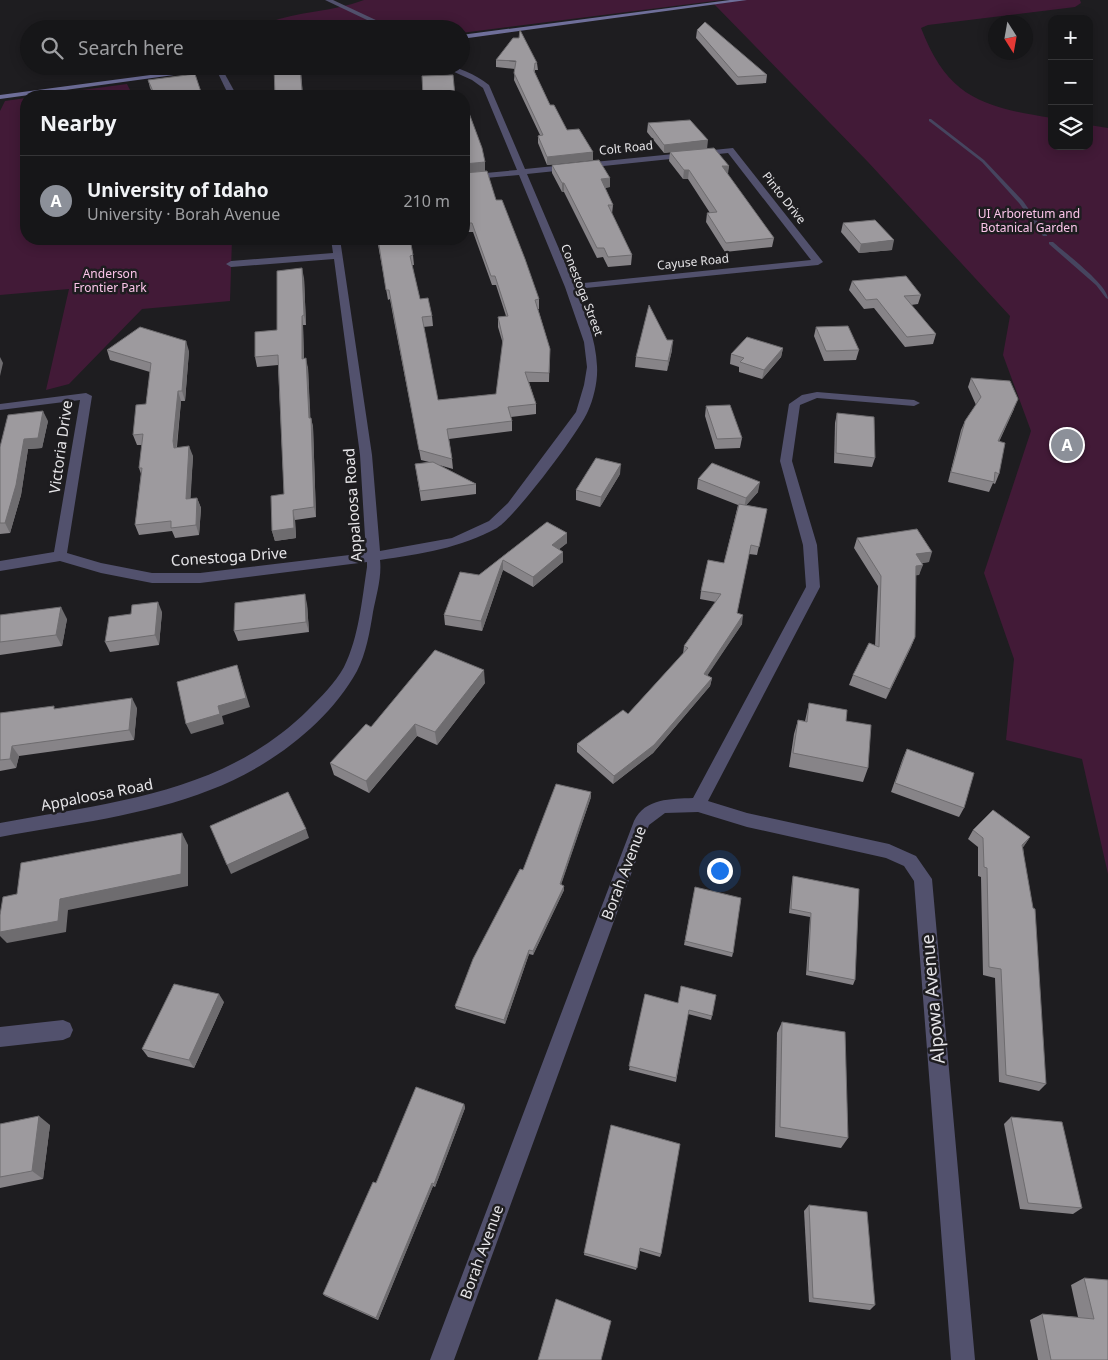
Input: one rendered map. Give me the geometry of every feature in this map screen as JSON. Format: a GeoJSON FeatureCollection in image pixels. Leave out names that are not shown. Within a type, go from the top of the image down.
{"type":"FeatureCollection","features":[{"type":"Feature","properties":{"kind":"street"},"geometry":{"type":"LineString","coordinates":[[328,0],[372,20]]}},
{"type":"Feature","properties":{"kind":"street"},"geometry":{"type":"LineString","coordinates":[[470,36],[744,0]]}},
{"type":"Feature","properties":{"kind":"street"},"geometry":{"type":"LineString","coordinates":[[53,90],[165,75]]}},
{"type":"Feature","properties":{"kind":"street"},"geometry":{"type":"LineString","coordinates":[[222,75],[230,90]]}},
{"type":"Feature","properties":{"kind":"street","name":"Conestoga Street"},"geometry":{"type":"LineString","coordinates":[[373,557],[418,550],[456,541],[494,524],[513,506],[546,464],[582,412],[590,385],[592,367],[589,342],[570,287],[520,172],[486,87],[476,78],[468,75]]}},
{"type":"Feature","properties":{"kind":"street"},"geometry":{"type":"LineString","coordinates":[[0,97],[20,94]]}},
{"type":"Feature","properties":{"kind":"street","name":"Colt Road"},"geometry":{"type":"LineString","coordinates":[[470,177],[730,150]]}},
{"type":"Feature","properties":{"kind":"street","name":"Pinto Drive"},"geometry":{"type":"LineString","coordinates":[[730,150],[818,262]]}},
{"type":"Feature","properties":{"kind":"street","name":"Appaloosa Road"},"geometry":{"type":"LineString","coordinates":[[0,830],[154,801],[206,785],[252,762],[297,731],[332,696],[350,668],[363,632],[374,568],[366,455],[336,245]]}},
{"type":"Feature","properties":{"kind":"street"},"geometry":{"type":"LineString","coordinates":[[231,264],[337,256]]}},
{"type":"Feature","properties":{"kind":"street","name":"Cayuse Road"},"geometry":{"type":"LineString","coordinates":[[570,287],[818,262]]}},
{"type":"Feature","properties":{"kind":"street"},"geometry":{"type":"LineString","coordinates":[[698,804],[813,587],[810,545],[786,461],[795,404],[806,397],[817,395],[914,403]]}},
{"type":"Feature","properties":{"kind":"street","name":"Victoria Drive"},"geometry":{"type":"LineString","coordinates":[[0,407],[86,396],[60,556]]}},
{"type":"Feature","properties":{"kind":"street","name":"Conestoga Drive"},"geometry":{"type":"LineString","coordinates":[[0,566],[60,556],[101,568],[152,578],[190,578],[304,567],[373,557]]}},
{"type":"Feature","properties":{"kind":"street","name":"Borah Avenue"},"geometry":{"type":"LineString","coordinates":[[442,1360],[642,821],[662,806],[698,804]]}},
{"type":"Feature","properties":{"kind":"street","name":"Alpowa Avenue"},"geometry":{"type":"LineString","coordinates":[[698,804],[747,820],[889,851],[910,861],[923,879],[963,1360]]}},
{"type":"Feature","properties":{"kind":"street"},"geometry":{"type":"LineString","coordinates":[[0,1037],[63,1030]]}},
{"type":"Feature","properties":{"kind":"green space"},"geometry":{"type":"Polygon","coordinates":[[[364,0],[722,0],[470,32],[470,20],[276,20],[364,0]]]}},
{"type":"Feature","properties":{"kind":"green space","name":"UI Arboretum and Botanical Garden"},"geometry":{"type":"Polygon","coordinates":[[[744,0],[1080,0],[1081,3],[1075,7],[1010,15],[988,15],[988,18],[928,25],[921,28],[943,70],[956,84],[971,95],[1006,109],[1048,117],[1048,150],[1093,150],[1093,126],[1108,128],[1108,874],[1082,759],[1006,740],[1014,659],[984,573],[1031,431],[1003,355],[1010,316],[868,162],[714,4],[744,0]]]}},
{"type":"Feature","properties":{"kind":"green space"},"geometry":{"type":"Polygon","coordinates":[[[127,84],[130,90],[82,90],[127,84]]]}},
{"type":"Feature","properties":{"kind":"green space","name":"Anderson Frontier Park"},"geometry":{"type":"Polygon","coordinates":[[[20,99],[20,245],[232,245],[230,301],[142,309],[69,384],[46,390],[69,289],[0,295],[0,111],[5,101],[20,99]]]}},
{"type":"Feature","properties":{"kind":"building"},"geometry":{"type":"Polygon","coordinates":[[[705,22],[767,75],[738,77],[697,30],[705,22]]]}},
{"type":"Feature","properties":{"kind":"building"},"geometry":{"type":"Polygon","coordinates":[[[520,30],[537,63],[535,63],[534,71],[550,105],[554,105],[567,130],[579,129],[593,152],[547,157],[538,136],[543,135],[514,73],[516,61],[496,60],[513,38],[519,38],[520,30]]]}},
{"type":"Feature","properties":{"kind":"building"},"geometry":{"type":"Polygon","coordinates":[[[195,75],[200,90],[152,90],[148,80],[195,75]]]}},
{"type":"Feature","properties":{"kind":"building"},"geometry":{"type":"Polygon","coordinates":[[[274,75],[301,75],[302,90],[275,90],[274,75]]]}},
{"type":"Feature","properties":{"kind":"building"},"geometry":{"type":"Polygon","coordinates":[[[453,75],[454,90],[423,90],[422,76],[453,75]]]}},
{"type":"Feature","properties":{"kind":"building"},"geometry":{"type":"Polygon","coordinates":[[[470,116],[482,148],[485,162],[470,163],[470,116]]]}},
{"type":"Feature","properties":{"kind":"building"},"geometry":{"type":"Polygon","coordinates":[[[690,120],[708,140],[664,145],[648,123],[690,120]]]}},
{"type":"Feature","properties":{"kind":"building"},"geometry":{"type":"Polygon","coordinates":[[[714,148],[729,166],[722,166],[774,238],[726,243],[707,213],[717,212],[689,170],[684,170],[670,152],[714,148]]]}},
{"type":"Feature","properties":{"kind":"building"},"geometry":{"type":"Polygon","coordinates":[[[599,160],[610,178],[601,179],[613,205],[608,205],[632,255],[608,257],[604,248],[597,248],[564,183],[562,183],[552,165],[599,160]]]}},
{"type":"Feature","properties":{"kind":"building"},"geometry":{"type":"Polygon","coordinates":[[[487,171],[496,200],[502,200],[539,299],[535,300],[550,349],[549,373],[525,372],[536,404],[508,407],[512,421],[447,429],[452,459],[419,450],[389,290],[386,290],[379,245],[411,245],[413,255],[410,256],[420,299],[428,298],[432,316],[422,317],[438,400],[496,394],[503,339],[498,317],[508,316],[495,276],[491,276],[472,223],[470,223],[470,172],[487,171]]]}},
{"type":"Feature","properties":{"kind":"building"},"geometry":{"type":"Polygon","coordinates":[[[875,220],[894,240],[861,244],[843,223],[875,220]]]}},
{"type":"Feature","properties":{"kind":"building"},"geometry":{"type":"Polygon","coordinates":[[[302,268],[304,315],[302,316],[302,359],[306,358],[309,418],[311,418],[314,507],[293,510],[294,528],[272,531],[271,496],[284,494],[278,355],[255,357],[255,332],[277,330],[277,271],[302,268]]]}},
{"type":"Feature","properties":{"kind":"building"},"geometry":{"type":"Polygon","coordinates":[[[906,276],[921,295],[904,296],[936,334],[907,337],[877,299],[866,300],[852,281],[906,276]]]}},
{"type":"Feature","properties":{"kind":"building"},"geometry":{"type":"Polygon","coordinates":[[[649,305],[667,340],[673,340],[668,361],[636,357],[649,305]]]}},
{"type":"Feature","properties":{"kind":"building"},"geometry":{"type":"Polygon","coordinates":[[[848,326],[859,350],[826,351],[816,327],[848,326]]]}},
{"type":"Feature","properties":{"kind":"building"},"geometry":{"type":"Polygon","coordinates":[[[140,327],[186,341],[182,391],[178,391],[173,441],[174,448],[189,446],[186,499],[197,498],[196,525],[171,528],[171,521],[135,525],[142,468],[139,468],[143,434],[133,435],[136,405],[146,404],[151,363],[107,350],[140,327]]]}},
{"type":"Feature","properties":{"kind":"building"},"geometry":{"type":"Polygon","coordinates":[[[747,337],[783,348],[764,370],[740,362],[744,358],[731,354],[747,337]]]}},
{"type":"Feature","properties":{"kind":"building"},"geometry":{"type":"Polygon","coordinates":[[[971,378],[1010,381],[1018,399],[998,441],[1005,443],[999,474],[995,472],[994,482],[951,472],[965,421],[981,397],[971,378]]]}},
{"type":"Feature","properties":{"kind":"building"},"geometry":{"type":"Polygon","coordinates":[[[730,405],[742,438],[717,439],[706,406],[730,405]]]}},
{"type":"Feature","properties":{"kind":"building"},"geometry":{"type":"Polygon","coordinates":[[[43,411],[38,438],[24,439],[16,485],[5,523],[0,523],[0,447],[8,415],[43,411]]]}},
{"type":"Feature","properties":{"kind":"building"},"geometry":{"type":"Polygon","coordinates":[[[837,413],[874,417],[875,458],[836,453],[837,413]]]}},
{"type":"Feature","properties":{"kind":"building"},"geometry":{"type":"Polygon","coordinates":[[[596,458],[621,464],[601,497],[576,490],[596,458]]]}},
{"type":"Feature","properties":{"kind":"building"},"geometry":{"type":"Polygon","coordinates":[[[433,462],[476,484],[420,491],[415,464],[433,462]]]}},
{"type":"Feature","properties":{"kind":"building"},"geometry":{"type":"Polygon","coordinates":[[[712,463],[760,482],[746,498],[698,479],[712,463]]]}},
{"type":"Feature","properties":{"kind":"building"},"geometry":{"type":"Polygon","coordinates":[[[739,504],[767,509],[759,547],[751,545],[737,613],[743,615],[704,674],[712,678],[654,745],[614,776],[577,744],[623,710],[628,714],[688,648],[684,646],[721,594],[701,591],[708,560],[724,563],[739,504]]]}},
{"type":"Feature","properties":{"kind":"building"},"geometry":{"type":"Polygon","coordinates":[[[547,522],[567,533],[552,545],[563,552],[533,577],[503,560],[481,621],[444,615],[460,572],[479,575],[547,522]]]}},
{"type":"Feature","properties":{"kind":"building"},"geometry":{"type":"Polygon","coordinates":[[[917,529],[932,552],[916,554],[923,565],[916,566],[915,637],[890,689],[853,675],[869,643],[879,647],[881,576],[857,538],[917,529]]]}},
{"type":"Feature","properties":{"kind":"building"},"geometry":{"type":"Polygon","coordinates":[[[305,594],[306,622],[234,631],[235,603],[305,594]]]}},
{"type":"Feature","properties":{"kind":"building"},"geometry":{"type":"Polygon","coordinates":[[[158,602],[155,635],[105,642],[109,617],[131,614],[132,605],[158,602]]]}},
{"type":"Feature","properties":{"kind":"building"},"geometry":{"type":"Polygon","coordinates":[[[61,607],[56,635],[0,642],[0,615],[61,607]]]}},
{"type":"Feature","properties":{"kind":"building"},"geometry":{"type":"Polygon","coordinates":[[[435,650],[484,670],[435,732],[415,724],[366,781],[330,763],[366,724],[371,727],[435,650]]]}},
{"type":"Feature","properties":{"kind":"building"},"geometry":{"type":"Polygon","coordinates":[[[237,665],[246,698],[218,706],[220,714],[186,724],[177,682],[237,665]]]}},
{"type":"Feature","properties":{"kind":"building"},"geometry":{"type":"Polygon","coordinates":[[[132,698],[129,730],[12,746],[10,759],[0,760],[0,713],[54,706],[54,709],[132,698]]]}},
{"type":"Feature","properties":{"kind":"building"},"geometry":{"type":"Polygon","coordinates":[[[809,703],[847,710],[846,721],[871,725],[868,768],[793,753],[798,720],[807,722],[809,703]]]}},
{"type":"Feature","properties":{"kind":"building"},"geometry":{"type":"Polygon","coordinates":[[[907,749],[974,773],[964,808],[895,783],[907,749]]]}},
{"type":"Feature","properties":{"kind":"building"},"geometry":{"type":"Polygon","coordinates":[[[556,784],[591,792],[560,884],[564,886],[533,951],[529,950],[504,1020],[455,1006],[473,959],[520,869],[523,870],[556,784]]]}},
{"type":"Feature","properties":{"kind":"building"},"geometry":{"type":"Polygon","coordinates":[[[288,792],[306,829],[227,865],[210,826],[288,792]]]}},
{"type":"Feature","properties":{"kind":"building"},"geometry":{"type":"Polygon","coordinates":[[[993,810],[1030,837],[1022,845],[1033,908],[1035,909],[1046,1084],[1006,1075],[1001,969],[989,967],[987,868],[984,867],[983,838],[973,830],[993,810]]]}},
{"type":"Feature","properties":{"kind":"building"},"geometry":{"type":"Polygon","coordinates":[[[182,833],[181,874],[60,899],[58,921],[0,932],[3,897],[17,894],[21,863],[182,833]]]}},
{"type":"Feature","properties":{"kind":"building"},"geometry":{"type":"Polygon","coordinates":[[[793,876],[859,889],[855,980],[808,971],[811,913],[791,909],[793,876]]]}},
{"type":"Feature","properties":{"kind":"building"},"geometry":{"type":"Polygon","coordinates":[[[695,887],[741,898],[733,953],[685,941],[695,887]]]}},
{"type":"Feature","properties":{"kind":"building"},"geometry":{"type":"Polygon","coordinates":[[[174,984],[219,994],[189,1060],[142,1049],[174,984]]]}},
{"type":"Feature","properties":{"kind":"building"},"geometry":{"type":"Polygon","coordinates":[[[681,986],[716,995],[712,1016],[689,1010],[676,1078],[629,1066],[645,994],[678,1003],[681,986]]]}},
{"type":"Feature","properties":{"kind":"building"},"geometry":{"type":"Polygon","coordinates":[[[782,1022],[845,1032],[848,1138],[780,1127],[782,1022]]]}},
{"type":"Feature","properties":{"kind":"building"},"geometry":{"type":"Polygon","coordinates":[[[416,1087],[464,1104],[434,1184],[432,1183],[376,1318],[323,1294],[373,1182],[376,1183],[416,1087]]]}},
{"type":"Feature","properties":{"kind":"building"},"geometry":{"type":"Polygon","coordinates":[[[39,1116],[32,1171],[0,1177],[0,1124],[39,1116]]]}},
{"type":"Feature","properties":{"kind":"building"},"geometry":{"type":"Polygon","coordinates":[[[1011,1117],[1062,1122],[1082,1208],[1028,1203],[1011,1117]]]}},
{"type":"Feature","properties":{"kind":"building"},"geometry":{"type":"Polygon","coordinates":[[[611,1125],[680,1144],[661,1254],[640,1248],[637,1268],[584,1253],[611,1125]]]}},
{"type":"Feature","properties":{"kind":"building"},"geometry":{"type":"Polygon","coordinates":[[[809,1205],[867,1212],[875,1305],[813,1298],[809,1205]]]}},
{"type":"Feature","properties":{"kind":"building"},"geometry":{"type":"Polygon","coordinates":[[[1084,1278],[1108,1280],[1108,1360],[1051,1360],[1042,1314],[1094,1319],[1084,1278]]]}},
{"type":"Feature","properties":{"kind":"building"},"geometry":{"type":"Polygon","coordinates":[[[556,1299],[611,1321],[601,1360],[538,1360],[556,1299]]]}},
{"type":"Feature","properties":{"kind":"waterway"},"geometry":{"type":"LineString","coordinates":[[930,120],[983,161],[1021,202],[1045,235]]}},
{"type":"Feature","properties":{"kind":"waterway"},"geometry":{"type":"LineString","coordinates":[[1051,243],[1098,284],[1108,297]]}},
{"type":"Feature","properties":{"kind":"place","name":"University of Idaho"},"geometry":{"type":"Point","coordinates":[1067,445]}}]}
